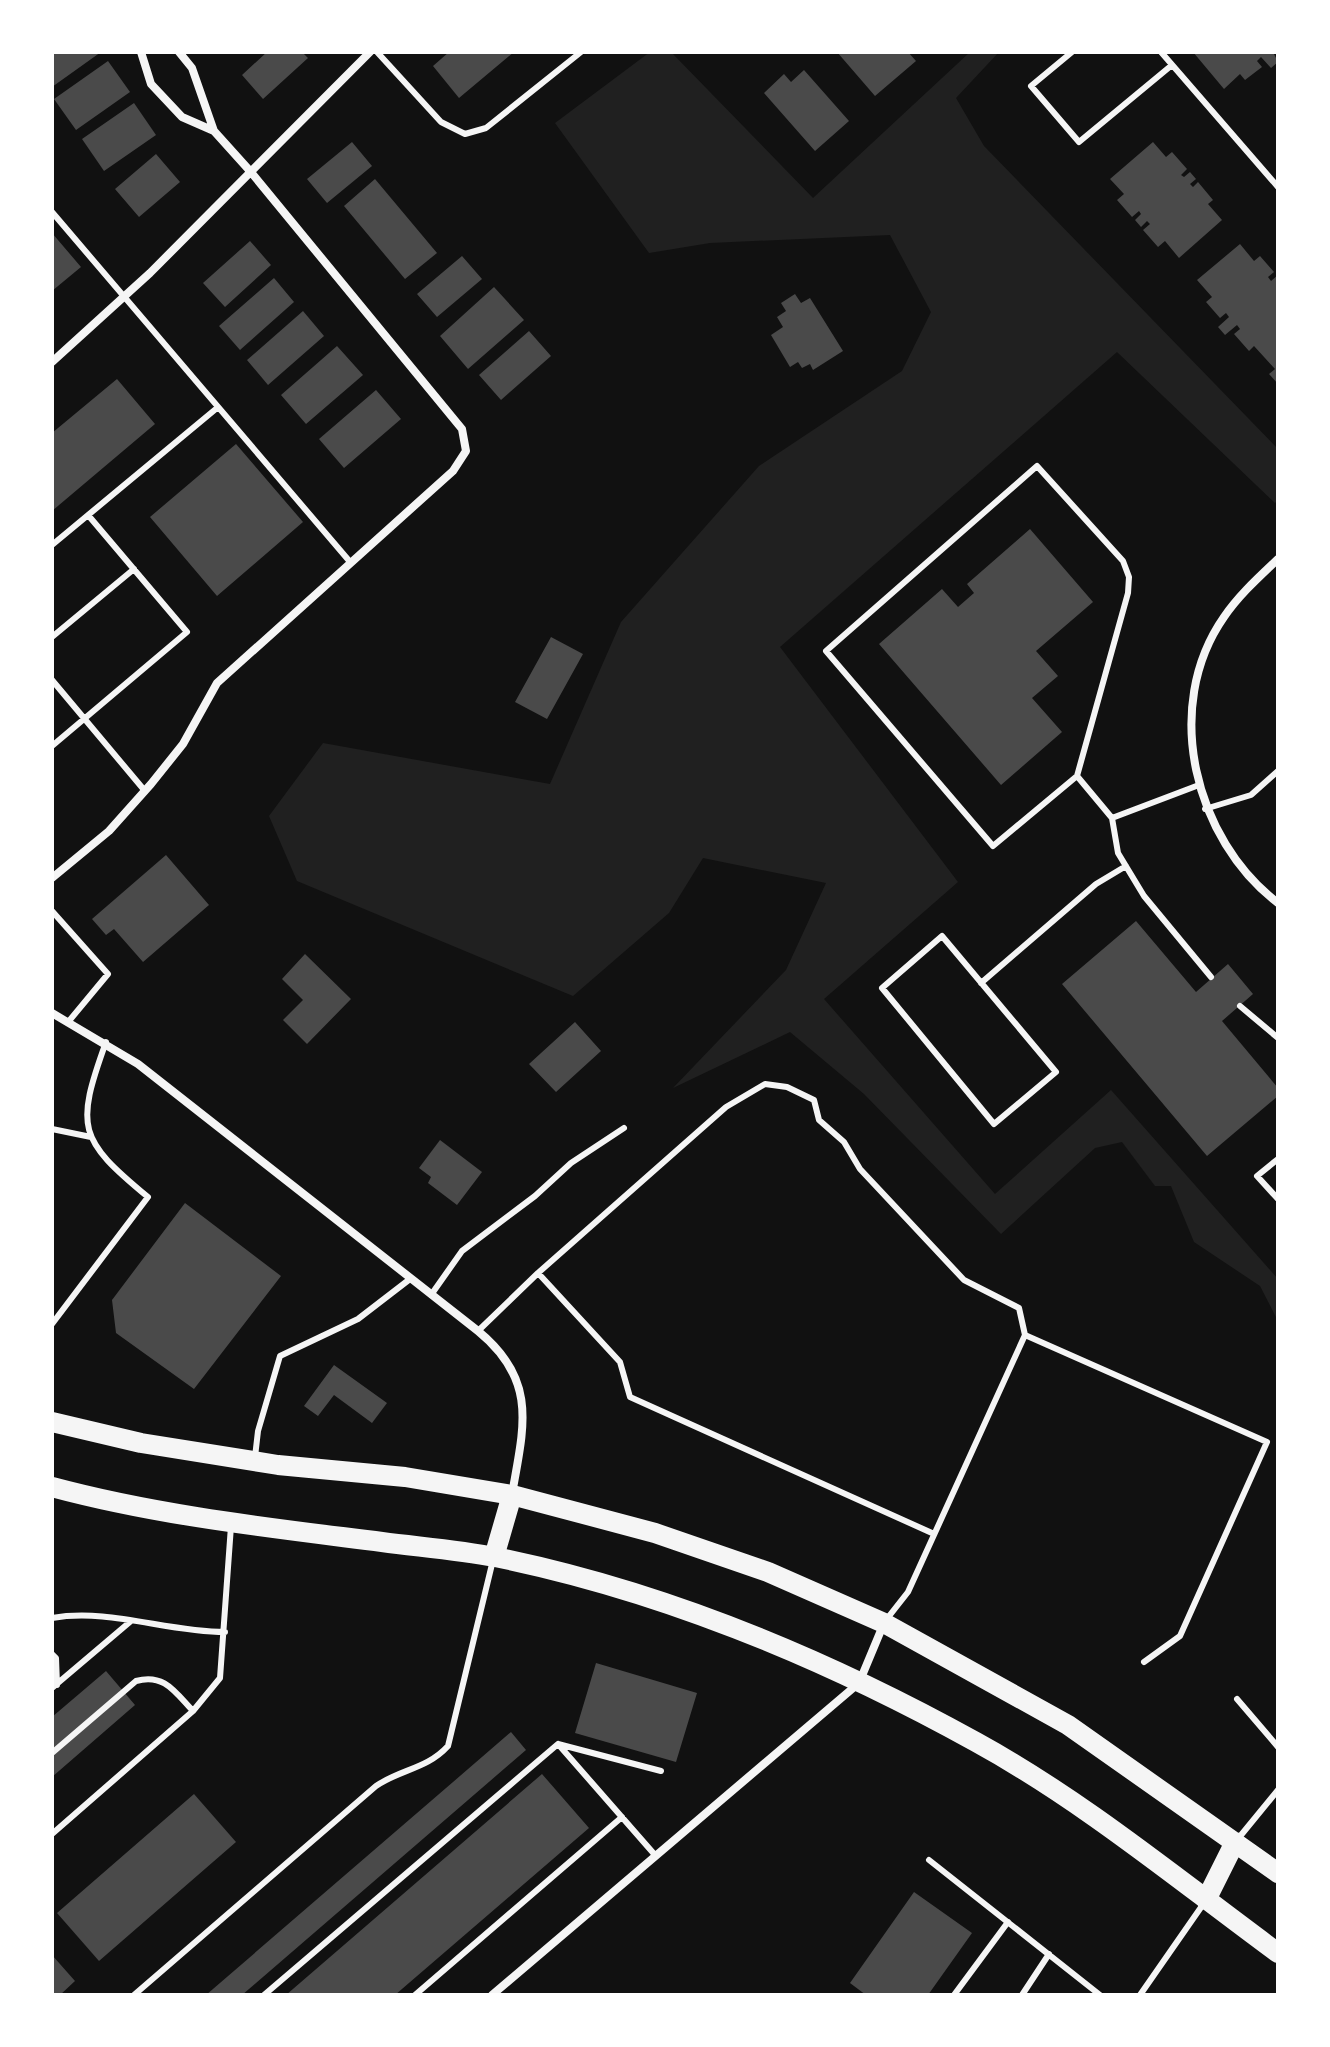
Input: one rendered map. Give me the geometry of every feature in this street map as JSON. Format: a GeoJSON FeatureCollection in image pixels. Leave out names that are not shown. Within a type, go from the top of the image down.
{"type":"FeatureCollection","features":[{"type":"Feature","properties":{"kind":"main road"},"geometry":{"type":"LineString","coordinates":[[52,1422],[141,1443],[255,1461],[405,1477],[512,1495],[655,1533],[768,1572],[884,1623],[1068,1725],[1278,1873]]}},
{"type":"Feature","properties":{"kind":"main road"},"geometry":{"type":"LineString","coordinates":[[52,1487],[190,1517],[494,1557],[620,1588],[745,1632],[859,1683],[978,1743],[1278,1953]]}},
{"type":"Feature","properties":{"kind":"main road"},"geometry":{"type":"LineString","coordinates":[[494,1557],[512,1495]]}},
{"type":"Feature","properties":{"kind":"main road"},"geometry":{"type":"LineString","coordinates":[[1206,1900],[1235,1842]]}},
{"type":"Feature","properties":{"kind":"street"},"geometry":{"type":"LineString","coordinates":[[141,52],[151,84],[182,117],[214,131]]}},
{"type":"Feature","properties":{"kind":"street"},"geometry":{"type":"LineString","coordinates":[[52,878],[109,831],[145,791],[183,744],[217,683],[453,471],[466,451],[462,429],[214,131],[192,68],[179,52]]}},
{"type":"Feature","properties":{"kind":"street"},"geometry":{"type":"LineString","coordinates":[[52,362],[122,298],[370,52]]}},
{"type":"Feature","properties":{"kind":"street"},"geometry":{"type":"LineString","coordinates":[[1278,559],[1222,619],[1202,661],[1194,697],[1192,740],[1205,809],[1240,866],[1278,903]]}},
{"type":"Feature","properties":{"kind":"street"},"geometry":{"type":"LineString","coordinates":[[52,1013],[106,1042],[478,1331],[508,1360],[522,1389],[524,1423],[512,1495]]}},
{"type":"Feature","properties":{"kind":"street"},"geometry":{"type":"LineString","coordinates":[[492,1995],[859,1683],[884,1623]]}},
{"type":"Feature","properties":{"kind":"lane"},"geometry":{"type":"LineString","coordinates":[[377,52],[441,122],[465,134],[486,128],[581,52]]}},
{"type":"Feature","properties":{"kind":"lane"},"geometry":{"type":"LineString","coordinates":[[1072,52],[1031,86],[1079,142],[1172,65]]}},
{"type":"Feature","properties":{"kind":"lane"},"geometry":{"type":"LineString","coordinates":[[1161,52],[1278,187]]}},
{"type":"Feature","properties":{"kind":"lane"},"geometry":{"type":"LineString","coordinates":[[52,212],[122,298],[351,563]]}},
{"type":"Feature","properties":{"kind":"lane"},"geometry":{"type":"LineString","coordinates":[[52,545],[217,408]]}},
{"type":"Feature","properties":{"kind":"lane"},"geometry":{"type":"LineString","coordinates":[[1037,466],[1123,561],[1129,577],[1128,593],[1077,776],[993,846],[826,651],[1037,466]]}},
{"type":"Feature","properties":{"kind":"lane"},"geometry":{"type":"LineString","coordinates":[[52,746],[187,632],[88,515]]}},
{"type":"Feature","properties":{"kind":"lane"},"geometry":{"type":"LineString","coordinates":[[52,637],[134,569]]}},
{"type":"Feature","properties":{"kind":"lane"},"geometry":{"type":"LineString","coordinates":[[52,680],[145,791]]}},
{"type":"Feature","properties":{"kind":"lane"},"geometry":{"type":"LineString","coordinates":[[1205,809],[1251,795],[1278,771]]}},
{"type":"Feature","properties":{"kind":"lane"},"geometry":{"type":"LineString","coordinates":[[1077,776],[1112,818],[1118,853],[1144,896],[1211,977]]}},
{"type":"Feature","properties":{"kind":"lane"},"geometry":{"type":"LineString","coordinates":[[1112,818],[1199,785]]}},
{"type":"Feature","properties":{"kind":"lane"},"geometry":{"type":"LineString","coordinates":[[981,983],[1096,884],[1126,866]]}},
{"type":"Feature","properties":{"kind":"lane"},"geometry":{"type":"LineString","coordinates":[[52,911],[108,974],[69,1021]]}},
{"type":"Feature","properties":{"kind":"lane"},"geometry":{"type":"LineString","coordinates":[[942,936],[981,983],[1056,1072],[994,1124],[882,988],[942,936]]}},
{"type":"Feature","properties":{"kind":"lane"},"geometry":{"type":"LineString","coordinates":[[1240,1006],[1278,1038]]}},
{"type":"Feature","properties":{"kind":"lane"},"geometry":{"type":"LineString","coordinates":[[52,1324],[148,1197],[107,1163],[91,1137],[85,1110],[106,1042]]}},
{"type":"Feature","properties":{"kind":"lane"},"geometry":{"type":"LineString","coordinates":[[478,1331],[538,1273],[726,1107],[765,1084],[787,1087],[814,1100],[819,1120],[844,1142],[860,1169],[964,1280],[1019,1308],[1025,1335],[932,1533],[908,1592],[884,1623]]}},
{"type":"Feature","properties":{"kind":"lane"},"geometry":{"type":"LineString","coordinates":[[431,1295],[462,1251],[535,1196],[571,1163],[624,1128]]}},
{"type":"Feature","properties":{"kind":"lane"},"geometry":{"type":"LineString","coordinates":[[52,1129],[91,1137]]}},
{"type":"Feature","properties":{"kind":"lane"},"geometry":{"type":"LineString","coordinates":[[1278,1159],[1257,1176],[1278,1199]]}},
{"type":"Feature","properties":{"kind":"lane"},"geometry":{"type":"LineString","coordinates":[[538,1273],[620,1362],[630,1397],[932,1533]]}},
{"type":"Feature","properties":{"kind":"lane"},"geometry":{"type":"LineString","coordinates":[[255,1461],[258,1431],[280,1356],[358,1319],[410,1279]]}},
{"type":"Feature","properties":{"kind":"lane"},"geometry":{"type":"LineString","coordinates":[[1025,1335],[1267,1442],[1180,1636],[1144,1662]]}},
{"type":"Feature","properties":{"kind":"lane"},"geometry":{"type":"LineString","coordinates":[[52,1834],[193,1711],[220,1678],[225,1632],[227,1553],[232,1522]]}},
{"type":"Feature","properties":{"kind":"lane"},"geometry":{"type":"LineString","coordinates":[[134,1995],[376,1786],[392,1775],[423,1767],[448,1746],[494,1557]]}},
{"type":"Feature","properties":{"kind":"lane"},"geometry":{"type":"LineString","coordinates":[[52,1618],[75,1614],[191,1632],[225,1632]]}},
{"type":"Feature","properties":{"kind":"lane"},"geometry":{"type":"LineString","coordinates":[[54,1687],[131,1621]]}},
{"type":"Feature","properties":{"kind":"lane"},"geometry":{"type":"LineString","coordinates":[[52,1654],[56,1658],[54,1687]]}},
{"type":"Feature","properties":{"kind":"lane"},"geometry":{"type":"LineString","coordinates":[[52,1753],[136,1681],[151,1676],[166,1682],[193,1711]]}},
{"type":"Feature","properties":{"kind":"lane"},"geometry":{"type":"LineString","coordinates":[[1237,1699],[1278,1747]]}},
{"type":"Feature","properties":{"kind":"lane"},"geometry":{"type":"LineString","coordinates":[[558,1744],[655,1855]]}},
{"type":"Feature","properties":{"kind":"lane"},"geometry":{"type":"LineString","coordinates":[[558,1744],[661,1771]]}},
{"type":"Feature","properties":{"kind":"lane"},"geometry":{"type":"LineString","coordinates":[[264,1995],[558,1744]]}},
{"type":"Feature","properties":{"kind":"lane"},"geometry":{"type":"LineString","coordinates":[[1235,1842],[1278,1790]]}},
{"type":"Feature","properties":{"kind":"lane"},"geometry":{"type":"LineString","coordinates":[[415,1995],[622,1817]]}},
{"type":"Feature","properties":{"kind":"lane"},"geometry":{"type":"LineString","coordinates":[[929,1860],[1100,1995]]}},
{"type":"Feature","properties":{"kind":"lane"},"geometry":{"type":"LineString","coordinates":[[1140,1995],[1206,1900]]}},
{"type":"Feature","properties":{"kind":"lane"},"geometry":{"type":"LineString","coordinates":[[954,1995],[1008,1922]]}},
{"type":"Feature","properties":{"kind":"lane"},"geometry":{"type":"LineString","coordinates":[[1022,1995],[1049,1954]]}},
{"type":"Feature","properties":{"kind":"shaded area"},"geometry":{"type":"Polygon","coordinates":[[[650,52],[671,52],[813,198],[970,52],[999,52],[956,98],[984,146],[1278,449],[1278,500],[1275,503],[1117,352],[780,647],[958,882],[824,999],[995,1194],[1111,1090],[1278,1279],[1278,1321],[1260,1286],[1194,1242],[1171,1186],[1155,1186],[1122,1142],[1095,1148],[1001,1234],[864,1094],[790,1032],[673,1088],[786,970],[826,883],[703,858],[669,913],[573,996],[297,881],[269,816],[323,743],[550,784],[621,622],[759,466],[902,371],[931,312],[890,235],[710,243],[649,253],[555,123],[650,52]]]}},
{"type":"Feature","properties":{"kind":"building"},"geometry":{"type":"Polygon","coordinates":[[[52,52],[101,52],[52,87],[52,52]]]}},
{"type":"Feature","properties":{"kind":"building"},"geometry":{"type":"Polygon","coordinates":[[[267,52],[302,52],[308,58],[263,99],[242,75],[267,52]]]}},
{"type":"Feature","properties":{"kind":"building"},"geometry":{"type":"Polygon","coordinates":[[[449,52],[514,52],[459,98],[433,66],[449,52]]]}},
{"type":"Feature","properties":{"kind":"building"},"geometry":{"type":"Polygon","coordinates":[[[837,52],[908,52],[916,61],[875,96],[837,52]]]}},
{"type":"Feature","properties":{"kind":"building"},"geometry":{"type":"Polygon","coordinates":[[[1193,52],[1273,52],[1278,62],[1271,68],[1261,57],[1257,61],[1262,67],[1245,80],[1240,74],[1224,89],[1193,52]]]}},
{"type":"Feature","properties":{"kind":"building"},"geometry":{"type":"Polygon","coordinates":[[[108,61],[130,92],[76,130],[54,99],[108,61]]]}},
{"type":"Feature","properties":{"kind":"building"},"geometry":{"type":"Polygon","coordinates":[[[804,70],[849,121],[815,151],[764,93],[784,74],[791,82],[804,70]]]}},
{"type":"Feature","properties":{"kind":"building"},"geometry":{"type":"Polygon","coordinates":[[[134,103],[156,135],[104,171],[82,139],[134,103]]]}},
{"type":"Feature","properties":{"kind":"building"},"geometry":{"type":"Polygon","coordinates":[[[352,142],[372,166],[327,203],[307,179],[352,142]]]}},
{"type":"Feature","properties":{"kind":"building"},"geometry":{"type":"Polygon","coordinates":[[[1153,142],[1166,157],[1172,152],[1187,169],[1181,175],[1184,177],[1190,172],[1196,179],[1190,184],[1193,187],[1198,182],[1213,200],[1208,204],[1222,220],[1179,258],[1165,241],[1158,247],[1143,230],[1150,224],[1147,221],[1141,227],[1135,220],[1141,214],[1139,211],[1132,217],[1117,200],[1124,194],[1110,179],[1153,142]]]}},
{"type":"Feature","properties":{"kind":"building"},"geometry":{"type":"Polygon","coordinates":[[[156,154],[180,182],[139,217],[115,189],[156,154]]]}},
{"type":"Feature","properties":{"kind":"building"},"geometry":{"type":"Polygon","coordinates":[[[375,179],[437,253],[405,279],[344,206],[375,179]]]}},
{"type":"Feature","properties":{"kind":"building"},"geometry":{"type":"Polygon","coordinates":[[[52,233],[81,267],[52,291],[52,233]]]}},
{"type":"Feature","properties":{"kind":"building"},"geometry":{"type":"Polygon","coordinates":[[[250,241],[271,265],[225,307],[203,283],[250,241]]]}},
{"type":"Feature","properties":{"kind":"building"},"geometry":{"type":"Polygon","coordinates":[[[1240,244],[1254,261],[1260,256],[1274,272],[1268,277],[1271,281],[1278,275],[1278,384],[1269,374],[1275,369],[1254,346],[1249,351],[1234,334],[1240,329],[1237,325],[1225,335],[1218,327],[1229,317],[1226,313],[1220,318],[1206,302],[1212,297],[1197,280],[1240,244]]]}},
{"type":"Feature","properties":{"kind":"building"},"geometry":{"type":"Polygon","coordinates":[[[462,256],[482,279],[437,317],[417,294],[462,256]]]}},
{"type":"Feature","properties":{"kind":"building"},"geometry":{"type":"Polygon","coordinates":[[[274,278],[294,302],[240,350],[219,326],[274,278]]]}},
{"type":"Feature","properties":{"kind":"building"},"geometry":{"type":"Polygon","coordinates":[[[494,287],[524,320],[468,369],[440,336],[494,287]]]}},
{"type":"Feature","properties":{"kind":"building"},"geometry":{"type":"Polygon","coordinates":[[[795,294],[801,303],[810,298],[843,351],[813,370],[810,364],[802,368],[798,362],[790,367],[771,335],[783,327],[777,317],[786,311],[781,303],[795,294]]]}},
{"type":"Feature","properties":{"kind":"building"},"geometry":{"type":"Polygon","coordinates":[[[303,311],[324,336],[268,385],[247,360],[303,311]]]}},
{"type":"Feature","properties":{"kind":"building"},"geometry":{"type":"Polygon","coordinates":[[[529,331],[551,356],[501,400],[479,375],[529,331]]]}},
{"type":"Feature","properties":{"kind":"building"},"geometry":{"type":"Polygon","coordinates":[[[337,346],[363,375],[306,424],[281,395],[337,346]]]}},
{"type":"Feature","properties":{"kind":"building"},"geometry":{"type":"Polygon","coordinates":[[[117,379],[155,424],[52,511],[52,433],[117,379]]]}},
{"type":"Feature","properties":{"kind":"building"},"geometry":{"type":"Polygon","coordinates":[[[376,390],[401,419],[344,468],[319,439],[376,390]]]}},
{"type":"Feature","properties":{"kind":"building"},"geometry":{"type":"Polygon","coordinates":[[[236,444],[303,522],[217,596],[150,517],[236,444]]]}},
{"type":"Feature","properties":{"kind":"building"},"geometry":{"type":"Polygon","coordinates":[[[1030,529],[1093,602],[1036,651],[1058,676],[1032,698],[1062,732],[1001,785],[879,644],[942,589],[958,607],[974,593],[967,584],[1030,529]]]}},
{"type":"Feature","properties":{"kind":"building"},"geometry":{"type":"Polygon","coordinates":[[[551,637],[583,654],[547,719],[515,702],[551,637]]]}},
{"type":"Feature","properties":{"kind":"building"},"geometry":{"type":"Polygon","coordinates":[[[166,855],[209,905],[143,962],[114,929],[106,935],[92,919],[166,855]]]}},
{"type":"Feature","properties":{"kind":"building"},"geometry":{"type":"Polygon","coordinates":[[[1136,921],[1196,992],[1228,964],[1253,994],[1222,1021],[1278,1088],[1278,1096],[1207,1156],[1062,984],[1136,921]]]}},
{"type":"Feature","properties":{"kind":"building"},"geometry":{"type":"Polygon","coordinates":[[[305,954],[351,999],[307,1044],[283,1020],[303,1000],[282,979],[305,954]]]}},
{"type":"Feature","properties":{"kind":"building"},"geometry":{"type":"Polygon","coordinates":[[[575,1022],[601,1051],[556,1092],[529,1064],[575,1022]]]}},
{"type":"Feature","properties":{"kind":"building"},"geometry":{"type":"Polygon","coordinates":[[[440,1140],[482,1172],[457,1205],[428,1183],[431,1177],[419,1168],[440,1140]]]}},
{"type":"Feature","properties":{"kind":"building"},"geometry":{"type":"Polygon","coordinates":[[[185,1203],[281,1276],[194,1389],[116,1333],[112,1300],[185,1203]]]}},
{"type":"Feature","properties":{"kind":"building"},"geometry":{"type":"Polygon","coordinates":[[[334,1365],[387,1403],[372,1423],[334,1395],[318,1416],[304,1406],[334,1365]]]}},
{"type":"Feature","properties":{"kind":"building"},"geometry":{"type":"Polygon","coordinates":[[[596,1663],[697,1693],[676,1762],[575,1733],[596,1663]]]}},
{"type":"Feature","properties":{"kind":"building"},"geometry":{"type":"Polygon","coordinates":[[[106,1671],[135,1705],[52,1777],[52,1717],[106,1671]]]}},
{"type":"Feature","properties":{"kind":"building"},"geometry":{"type":"Polygon","coordinates":[[[511,1732],[526,1750],[242,1995],[206,1995],[511,1732]]]}},
{"type":"Feature","properties":{"kind":"building"},"geometry":{"type":"Polygon","coordinates":[[[542,1774],[589,1828],[395,1995],[286,1995],[542,1774]]]}},
{"type":"Feature","properties":{"kind":"building"},"geometry":{"type":"Polygon","coordinates":[[[194,1794],[236,1842],[99,1961],[57,1913],[194,1794]]]}},
{"type":"Feature","properties":{"kind":"building"},"geometry":{"type":"Polygon","coordinates":[[[914,1892],[972,1933],[928,1995],[866,1995],[850,1983],[914,1892]]]}},
{"type":"Feature","properties":{"kind":"building"},"geometry":{"type":"Polygon","coordinates":[[[52,1955],[75,1981],[60,1995],[52,1995],[52,1955]]]}}]}
